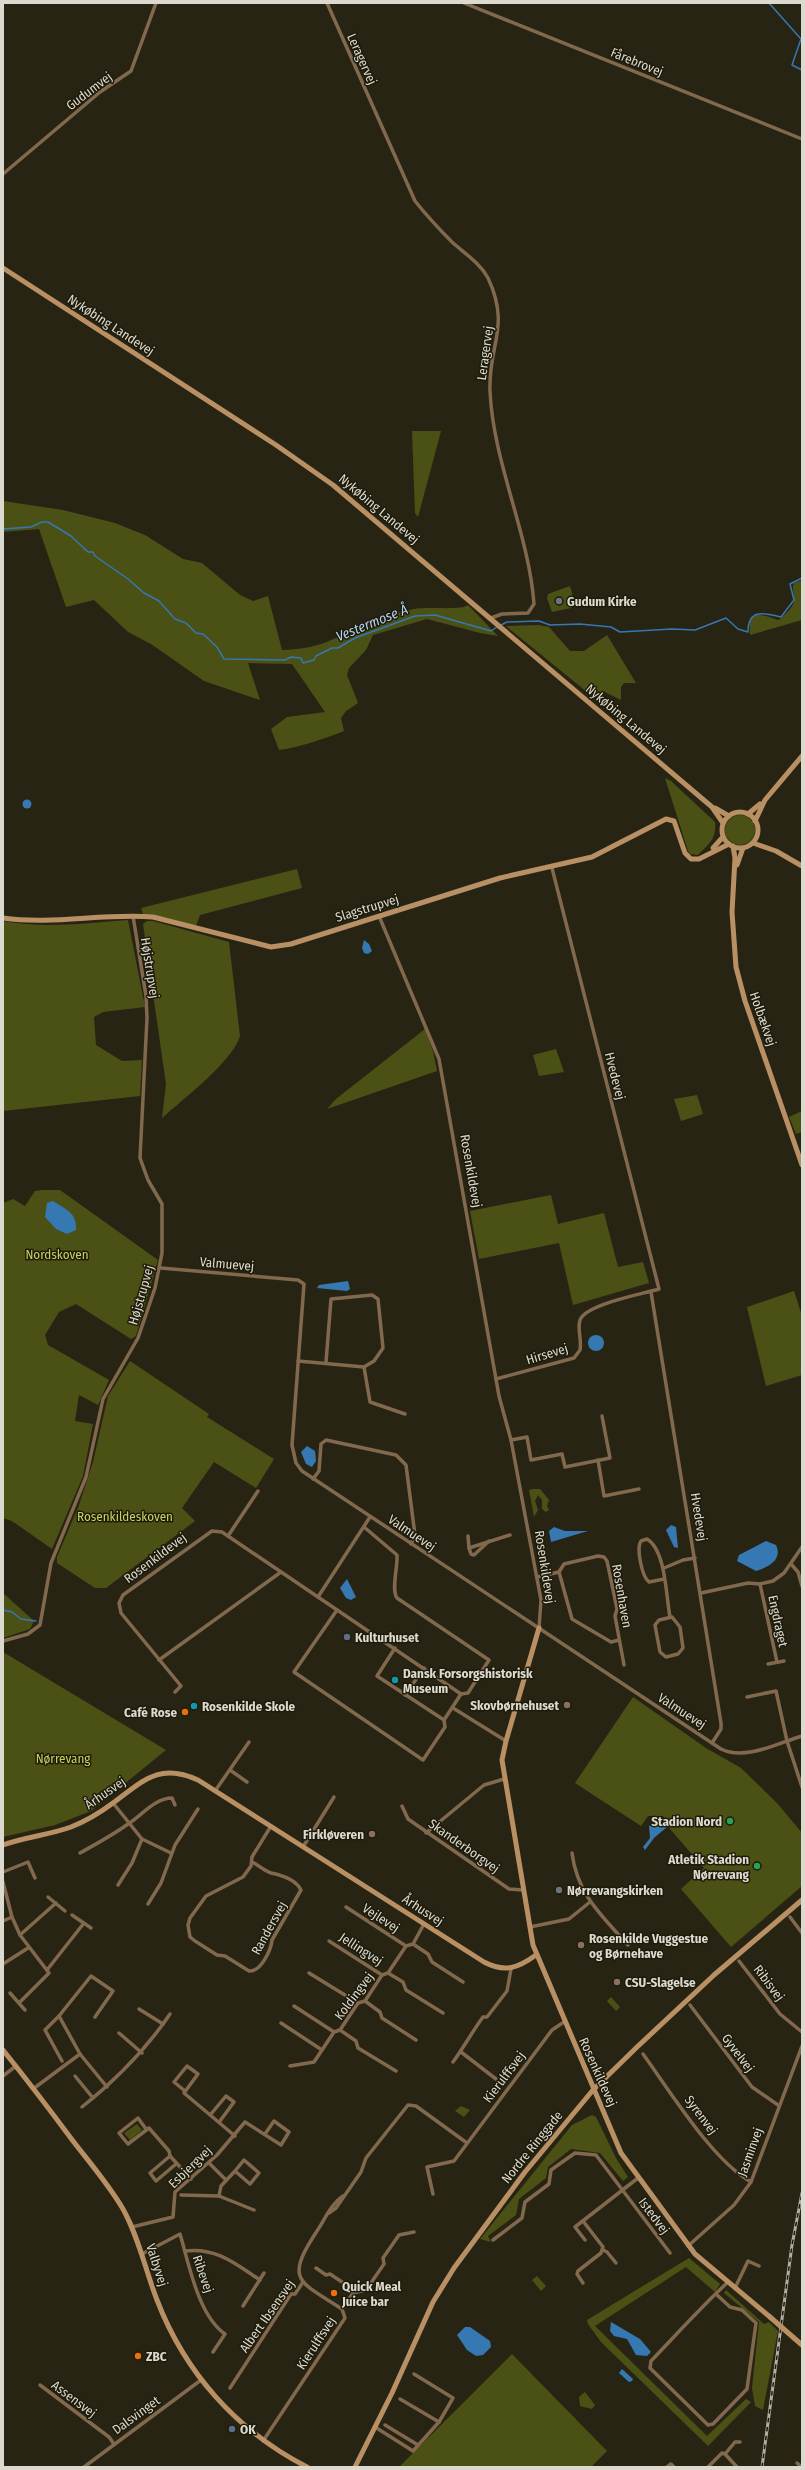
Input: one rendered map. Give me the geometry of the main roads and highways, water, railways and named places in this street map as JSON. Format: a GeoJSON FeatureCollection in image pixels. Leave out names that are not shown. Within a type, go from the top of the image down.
{"type":"FeatureCollection","features":[{"type":"Feature","properties":{"kind":"water"},"geometry":{"type":"Polygon","coordinates":[[[25,800],[29,800],[31,804],[29,808],[25,808],[23,806],[23,802],[25,800]]]}},
{"type":"Feature","properties":{"kind":"water"},"geometry":{"type":"Polygon","coordinates":[[[364,940],[369,944],[372,951],[368,954],[364,953],[362,948],[364,940]]]}},
{"type":"Feature","properties":{"kind":"water"},"geometry":{"type":"Polygon","coordinates":[[[53,1201],[73,1215],[76,1230],[67,1234],[56,1229],[45,1217],[47,1203],[53,1201]]]}},
{"type":"Feature","properties":{"kind":"water"},"geometry":{"type":"Polygon","coordinates":[[[348,1281],[350,1289],[347,1291],[317,1288],[319,1285],[348,1281]]]}},
{"type":"Feature","properties":{"kind":"water"},"geometry":{"type":"Polygon","coordinates":[[[596,1335],[603,1340],[604,1343],[599,1350],[596,1351],[589,1346],[588,1343],[593,1336],[596,1335]]]}},
{"type":"Feature","properties":{"kind":"water"},"geometry":{"type":"Polygon","coordinates":[[[307,1446],[315,1451],[316,1461],[312,1467],[306,1464],[301,1452],[307,1446]]]}},
{"type":"Feature","properties":{"kind":"water"},"geometry":{"type":"Polygon","coordinates":[[[671,1525],[676,1527],[678,1548],[674,1547],[666,1530],[671,1525]]]}},
{"type":"Feature","properties":{"kind":"water"},"geometry":{"type":"Polygon","coordinates":[[[554,1527],[565,1531],[588,1531],[551,1542],[549,1531],[554,1527]]]}},
{"type":"Feature","properties":{"kind":"water"},"geometry":{"type":"Polygon","coordinates":[[[766,1541],[776,1545],[778,1550],[776,1559],[769,1565],[756,1571],[737,1561],[739,1555],[766,1541]]]}},
{"type":"Feature","properties":{"kind":"water"},"geometry":{"type":"Polygon","coordinates":[[[347,1579],[356,1597],[351,1600],[346,1598],[340,1588],[347,1579]]]}},
{"type":"Feature","properties":{"kind":"water"},"geometry":{"type":"Polygon","coordinates":[[[658,1817],[667,1827],[654,1838],[645,1850],[643,1847],[650,1838],[649,1826],[658,1817]]]}},
{"type":"Feature","properties":{"kind":"water"},"geometry":{"type":"Polygon","coordinates":[[[611,2322],[640,2339],[651,2352],[647,2356],[636,2355],[627,2339],[614,2336],[610,2331],[611,2322]]]}},
{"type":"Feature","properties":{"kind":"water"},"geometry":{"type":"Polygon","coordinates":[[[465,2327],[470,2327],[490,2341],[491,2347],[483,2355],[476,2356],[467,2350],[457,2335],[465,2327]]]}},
{"type":"Feature","properties":{"kind":"water"},"geometry":{"type":"Polygon","coordinates":[[[622,2369],[633,2379],[632,2381],[629,2382],[619,2373],[622,2369]]]}},
{"type":"Feature","properties":{"kind":"waterway","name":"Vestermose Å"},"geometry":{"type":"LineString","coordinates":[[769,3],[801,39],[792,65],[802,70]]}},
{"type":"Feature","properties":{"kind":"waterway","name":"Vestermose Å"},"geometry":{"type":"LineString","coordinates":[[3,529],[31,527],[42,522],[48,522],[71,536],[88,552],[93,552],[95,556],[128,579],[144,593],[159,601],[175,619],[186,623],[196,633],[203,634],[217,647],[224,659],[285,660],[291,657],[301,658],[303,663],[314,660],[316,656],[332,648],[338,648],[355,638],[415,616],[435,615],[491,631],[497,627]]}},
{"type":"Feature","properties":{"kind":"waterway","name":"Vestermose Å"},"geometry":{"type":"LineString","coordinates":[[501,625],[507,622],[539,621],[550,625],[580,624],[611,627],[620,632],[672,629],[695,630],[726,618],[738,629],[748,632],[751,619],[758,614],[769,614],[781,617],[794,600],[790,584],[802,578]]}},
{"type":"Feature","properties":{"kind":"waterway"},"geometry":{"type":"LineString","coordinates":[[3,1610],[12,1612],[21,1619],[36,1621]]}},
{"type":"Feature","properties":{"kind":"railway"},"geometry":{"type":"LineString","coordinates":[[762,2467],[792,2245],[802,2193]]}},
{"type":"Feature","properties":{"kind":"place","name":"Gudum Kirke"},"geometry":{"type":"Point","coordinates":[559,601]}},
{"type":"Feature","properties":{"kind":"place","name":"Kulturhuset"},"geometry":{"type":"Point","coordinates":[347,1637]}},
{"type":"Feature","properties":{"kind":"place","name":"Dansk Forsorgshistorisk Museum"},"geometry":{"type":"Point","coordinates":[395,1680]}},
{"type":"Feature","properties":{"kind":"place","name":"Skovbørnehuset"},"geometry":{"type":"Point","coordinates":[567,1705]}},
{"type":"Feature","properties":{"kind":"place","name":"Rosenkilde Skole"},"geometry":{"type":"Point","coordinates":[194,1706]}},
{"type":"Feature","properties":{"kind":"place","name":"Café Rose"},"geometry":{"type":"Point","coordinates":[185,1712]}},
{"type":"Feature","properties":{"kind":"place","name":"Stadion Nord"},"geometry":{"type":"Point","coordinates":[730,1821]}},
{"type":"Feature","properties":{"kind":"place","name":"Firkløveren"},"geometry":{"type":"Point","coordinates":[372,1834]}},
{"type":"Feature","properties":{"kind":"place","name":"Atletik Stadion Nørrevang"},"geometry":{"type":"Point","coordinates":[757,1866]}},
{"type":"Feature","properties":{"kind":"place","name":"Nørrevangskirken"},"geometry":{"type":"Point","coordinates":[559,1890]}},
{"type":"Feature","properties":{"kind":"place","name":"Rosenkilde Vuggestue og Børnehave"},"geometry":{"type":"Point","coordinates":[581,1945]}},
{"type":"Feature","properties":{"kind":"place","name":"CSU-Slagelse"},"geometry":{"type":"Point","coordinates":[617,1982]}},
{"type":"Feature","properties":{"kind":"place","name":"Quick Meal Juice bar"},"geometry":{"type":"Point","coordinates":[334,2293]}},
{"type":"Feature","properties":{"kind":"place","name":"ZBC"},"geometry":{"type":"Point","coordinates":[138,2356]}},
{"type":"Feature","properties":{"kind":"place","name":"OK"},"geometry":{"type":"Point","coordinates":[232,2429]}},
{"type":"Feature","properties":{"kind":"park label","name":"Nordskoven"},"geometry":{"type":"Point","coordinates":[57,1254]}},
{"type":"Feature","properties":{"kind":"park label","name":"Rosenkildeskoven"},"geometry":{"type":"Point","coordinates":[125,1516]}},
{"type":"Feature","properties":{"kind":"park label","name":"Nørrevang"},"geometry":{"type":"Point","coordinates":[63,1758]}}]}
